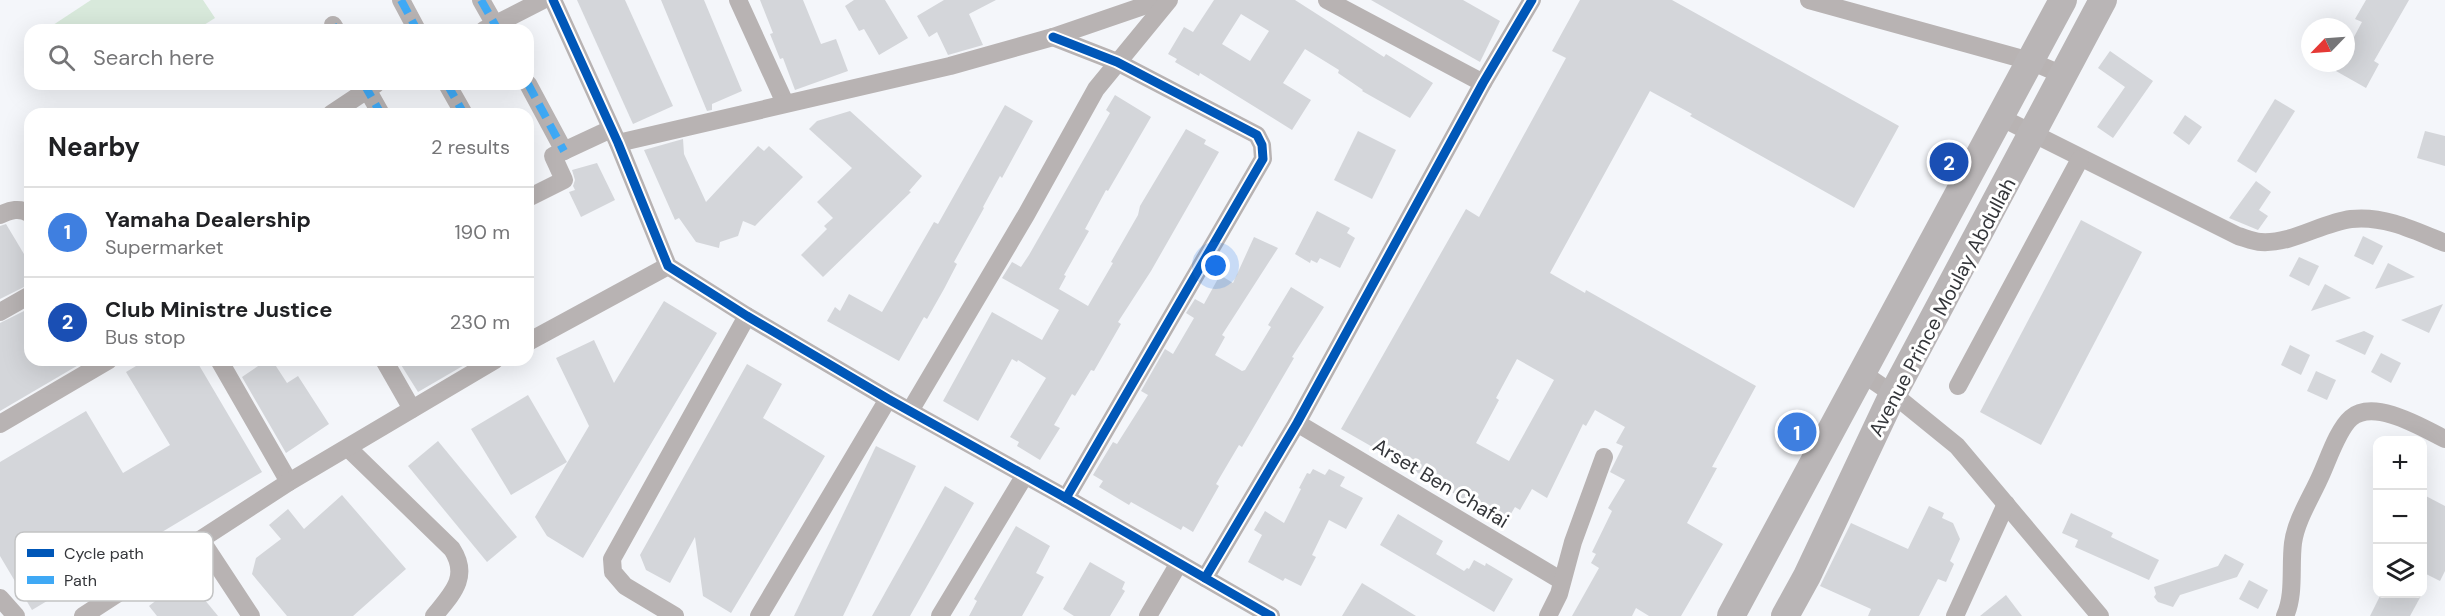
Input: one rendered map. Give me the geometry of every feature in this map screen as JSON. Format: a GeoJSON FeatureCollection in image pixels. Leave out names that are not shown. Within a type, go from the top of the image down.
{"type":"FeatureCollection","features":[{"type":"Feature","properties":{"kind":"main road","name":"Avenue Prince Moulay Abdullah"},"geometry":{"type":"LineString","coordinates":[[1731,616],[2063,0]]}},
{"type":"Feature","properties":{"kind":"main road","name":"Avenue Prince Moulay Abdullah"},"geometry":{"type":"LineString","coordinates":[[1785,616],[1807,576],[1893,394],[2103,0]]}},
{"type":"Feature","properties":{"kind":"street"},"geometry":{"type":"LineString","coordinates":[[401,0],[414,24]]}},
{"type":"Feature","properties":{"kind":"street"},"geometry":{"type":"LineString","coordinates":[[481,0],[490,24]]}},
{"type":"Feature","properties":{"kind":"street"},"geometry":{"type":"LineString","coordinates":[[499,24],[543,0]]}},
{"type":"Feature","properties":{"kind":"street"},"geometry":{"type":"LineString","coordinates":[[553,0],[614,136],[668,266],[747,316],[888,399],[1271,616]]}},
{"type":"Feature","properties":{"kind":"street"},"geometry":{"type":"LineString","coordinates":[[738,0],[785,103]]}},
{"type":"Feature","properties":{"kind":"street"},"geometry":{"type":"LineString","coordinates":[[534,195],[564,180],[553,156],[564,151],[614,136],[785,103],[950,66],[1053,37],[1161,0]]}},
{"type":"Feature","properties":{"kind":"street"},"geometry":{"type":"LineString","coordinates":[[910,411],[1032,206],[1080,114],[1117,62],[1169,0]]}},
{"type":"Feature","properties":{"kind":"street"},"geometry":{"type":"LineString","coordinates":[[1328,0],[1483,83]]}},
{"type":"Feature","properties":{"kind":"street"},"geometry":{"type":"LineString","coordinates":[[1205,578],[1297,423],[1483,83],[1532,0]]}},
{"type":"Feature","properties":{"kind":"street"},"geometry":{"type":"LineString","coordinates":[[1809,0],[2030,61],[2063,75]]}},
{"type":"Feature","properties":{"kind":"street"},"geometry":{"type":"LineString","coordinates":[[1053,37],[1117,62],[1257,135],[1262,145],[1263,159],[1066,498]]}},
{"type":"Feature","properties":{"kind":"street"},"geometry":{"type":"LineString","coordinates":[[339,108],[362,90]]}},
{"type":"Feature","properties":{"kind":"street"},"geometry":{"type":"LineString","coordinates":[[371,90],[379,108]]}},
{"type":"Feature","properties":{"kind":"street"},"geometry":{"type":"LineString","coordinates":[[450,90],[461,108]]}},
{"type":"Feature","properties":{"kind":"street"},"geometry":{"type":"LineString","coordinates":[[531,90],[564,151]]}},
{"type":"Feature","properties":{"kind":"street"},"geometry":{"type":"LineString","coordinates":[[2000,117],[2238,236],[2261,242],[2282,240],[2350,219],[2380,220],[2407,227],[2445,243]]}},
{"type":"Feature","properties":{"kind":"street"},"geometry":{"type":"LineString","coordinates":[[1958,386],[2080,159]]}},
{"type":"Feature","properties":{"kind":"street"},"geometry":{"type":"LineString","coordinates":[[0,215],[10,210],[24,210]]}},
{"type":"Feature","properties":{"kind":"street"},"geometry":{"type":"LineString","coordinates":[[534,339],[668,266]]}},
{"type":"Feature","properties":{"kind":"street"},"geometry":{"type":"LineString","coordinates":[[0,312],[24,298]]}},
{"type":"Feature","properties":{"kind":"street"},"geometry":{"type":"LineString","coordinates":[[675,616],[625,586],[613,572],[612,559],[747,316]]}},
{"type":"Feature","properties":{"kind":"street"},"geometry":{"type":"LineString","coordinates":[[0,424],[99,366]]}},
{"type":"Feature","properties":{"kind":"street"},"geometry":{"type":"LineString","coordinates":[[222,366],[289,482]]}},
{"type":"Feature","properties":{"kind":"street"},"geometry":{"type":"LineString","coordinates":[[387,366],[412,409]]}},
{"type":"Feature","properties":{"kind":"street"},"geometry":{"type":"LineString","coordinates":[[213,532],[289,482],[485,366]]}},
{"type":"Feature","properties":{"kind":"street"},"geometry":{"type":"LineString","coordinates":[[1862,373],[1893,394],[1957,446],[2100,616]]}},
{"type":"Feature","properties":{"kind":"street"},"geometry":{"type":"LineString","coordinates":[[759,616],[888,399]]}},
{"type":"Feature","properties":{"kind":"street"},"geometry":{"type":"LineString","coordinates":[[2285,616],[2292,578],[2293,541],[2337,441],[2351,418],[2363,412],[2393,415],[2445,439]]}},
{"type":"Feature","properties":{"kind":"street","name":"Arset Ben Chafai"},"geometry":{"type":"LineString","coordinates":[[1297,423],[1562,581]]}},
{"type":"Feature","properties":{"kind":"street"},"geometry":{"type":"LineString","coordinates":[[348,448],[452,549],[458,558],[460,577],[454,591],[434,616]]}},
{"type":"Feature","properties":{"kind":"street"},"geometry":{"type":"LineString","coordinates":[[1548,616],[1559,594],[1573,542],[1604,457]]}},
{"type":"Feature","properties":{"kind":"street"},"geometry":{"type":"LineString","coordinates":[[940,616],[1025,475]]}},
{"type":"Feature","properties":{"kind":"street"},"geometry":{"type":"LineString","coordinates":[[1955,616],[2006,504]]}},
{"type":"Feature","properties":{"kind":"street"},"geometry":{"type":"LineString","coordinates":[[213,558],[252,616]]}},
{"type":"Feature","properties":{"kind":"street"},"geometry":{"type":"LineString","coordinates":[[1148,616],[1179,563]]}},
{"type":"Feature","properties":{"kind":"street"},"geometry":{"type":"LineString","coordinates":[[0,598],[15,616]]}},
{"type":"Feature","properties":{"kind":"street"},"geometry":{"type":"LineString","coordinates":[[82,616],[105,601]]}},
{"type":"Feature","properties":{"kind":"green space"},"geometry":{"type":"Polygon","coordinates":[[[91,0],[203,0],[215,18],[206,24],[55,24],[91,0]]]}},
{"type":"Feature","properties":{"kind":"building"},"geometry":{"type":"Polygon","coordinates":[[[577,0],[625,0],[673,106],[633,124],[577,0]]]}},
{"type":"Feature","properties":{"kind":"building"},"geometry":{"type":"Polygon","coordinates":[[[661,0],[704,0],[742,91],[712,104],[712,110],[707,111],[661,0]]]}},
{"type":"Feature","properties":{"kind":"building"},"geometry":{"type":"Polygon","coordinates":[[[760,0],[803,0],[821,44],[836,39],[848,71],[795,90],[783,58],[780,59],[770,34],[773,33],[760,0]]]}},
{"type":"Feature","properties":{"kind":"building"},"geometry":{"type":"Polygon","coordinates":[[[854,0],[885,0],[908,38],[879,55],[864,29],[859,31],[845,6],[854,0]]]}},
{"type":"Feature","properties":{"kind":"building"},"geometry":{"type":"Polygon","coordinates":[[[944,0],[996,0],[969,14],[983,45],[948,55],[937,32],[929,37],[917,16],[944,0]]]}},
{"type":"Feature","properties":{"kind":"building"},"geometry":{"type":"Polygon","coordinates":[[[1214,0],[1295,0],[1384,57],[1386,54],[1433,83],[1410,118],[1362,91],[1338,73],[1339,70],[1305,49],[1283,83],[1311,100],[1292,130],[1200,73],[1199,76],[1175,62],[1177,59],[1168,54],[1184,27],[1193,32],[1214,0]],[[1241,14],[1222,44],[1250,61],[1269,31],[1241,14]]]}},
{"type":"Feature","properties":{"kind":"building"},"geometry":{"type":"Polygon","coordinates":[[[1371,0],[1463,0],[1500,21],[1480,62],[1371,0]]]}},
{"type":"Feature","properties":{"kind":"building"},"geometry":{"type":"Polygon","coordinates":[[[1580,0],[1672,0],[1899,126],[1854,208],[1650,91],[1550,273],[1585,293],[1586,290],[1756,386],[1712,467],[1717,468],[1687,523],[1723,544],[1681,616],[1649,616],[1636,608],[1632,616],[1572,616],[1599,568],[1591,563],[1596,554],[1592,552],[1612,511],[1608,508],[1625,480],[1610,472],[1623,446],[1616,443],[1625,427],[1595,410],[1586,426],[1583,424],[1547,498],[1532,489],[1520,510],[1515,507],[1503,527],[1467,506],[1469,502],[1341,429],[1466,209],[1479,217],[1566,58],[1552,51],[1580,0]],[[1517,359],[1496,398],[1499,400],[1476,443],[1509,461],[1554,380],[1517,359]]]}},
{"type":"Feature","properties":{"kind":"building"},"geometry":{"type":"Polygon","coordinates":[[[2366,0],[2409,0],[2374,61],[2379,64],[2366,88],[2338,72],[2355,72],[2355,35],[2362,22],[2355,19],[2366,0]]]}},
{"type":"Feature","properties":{"kind":"building"},"geometry":{"type":"Polygon","coordinates":[[[2110,51],[2153,81],[2113,138],[2097,127],[2125,87],[2098,68],[2110,51]]]}},
{"type":"Feature","properties":{"kind":"building"},"geometry":{"type":"Polygon","coordinates":[[[1115,95],[1151,117],[1085,229],[1089,231],[1064,275],[1066,276],[1059,289],[1088,306],[1138,215],[1140,206],[1186,129],[1206,140],[1204,144],[1219,152],[1151,271],[1118,322],[1121,324],[1094,371],[1091,370],[1075,396],[1072,394],[1054,425],[1060,428],[1040,460],[1017,446],[1019,442],[1010,437],[1046,378],[1018,360],[1017,362],[1012,359],[978,421],[943,401],[992,312],[1042,340],[1059,310],[1002,278],[1012,262],[1021,267],[1029,255],[1110,113],[1106,110],[1115,95]]]}},
{"type":"Feature","properties":{"kind":"building"},"geometry":{"type":"Polygon","coordinates":[[[2275,99],[2295,111],[2256,173],[2237,161],[2275,99]]]}},
{"type":"Feature","properties":{"kind":"building"},"geometry":{"type":"Polygon","coordinates":[[[1005,105],[1033,121],[1002,178],[1000,176],[983,207],[954,262],[957,264],[944,289],[927,319],[924,317],[899,361],[827,321],[835,307],[840,311],[849,294],[882,312],[934,222],[938,224],[1005,105]]]}},
{"type":"Feature","properties":{"kind":"building"},"geometry":{"type":"Polygon","coordinates":[[[850,111],[922,176],[909,191],[911,192],[823,277],[801,255],[827,229],[824,226],[833,218],[817,202],[852,168],[809,129],[817,121],[850,111]]]}},
{"type":"Feature","properties":{"kind":"building"},"geometry":{"type":"Polygon","coordinates":[[[2185,115],[2202,127],[2189,145],[2173,133],[2185,115]]]}},
{"type":"Feature","properties":{"kind":"building"},"geometry":{"type":"Polygon","coordinates":[[[1358,131],[1396,150],[1372,199],[1334,180],[1358,131]]]}},
{"type":"Feature","properties":{"kind":"building"},"geometry":{"type":"Polygon","coordinates":[[[2425,131],[2445,136],[2445,166],[2417,158],[2425,131]]]}},
{"type":"Feature","properties":{"kind":"building"},"geometry":{"type":"Polygon","coordinates":[[[683,139],[684,154],[706,202],[758,146],[764,151],[769,146],[803,177],[755,226],[743,221],[738,236],[720,242],[719,248],[696,242],[679,218],[675,220],[644,150],[683,139]]]}},
{"type":"Feature","properties":{"kind":"building"},"geometry":{"type":"Polygon","coordinates":[[[597,163],[615,200],[581,217],[569,192],[575,190],[572,170],[597,163]]]}},
{"type":"Feature","properties":{"kind":"building"},"geometry":{"type":"Polygon","coordinates":[[[2256,181],[2271,192],[2259,210],[2268,216],[2258,230],[2229,218],[2256,181]]]}},
{"type":"Feature","properties":{"kind":"building"},"geometry":{"type":"Polygon","coordinates":[[[1317,211],[1350,228],[1347,233],[1355,238],[1340,268],[1320,258],[1317,263],[1311,260],[1310,263],[1295,254],[1317,211]]]}},
{"type":"Feature","properties":{"kind":"building"},"geometry":{"type":"Polygon","coordinates":[[[2081,220],[2142,252],[2041,445],[1980,412],[2081,220]]]}},
{"type":"Feature","properties":{"kind":"building"},"geometry":{"type":"Polygon","coordinates":[[[6,224],[24,254],[24,287],[0,299],[0,226],[6,224]]]}},
{"type":"Feature","properties":{"kind":"building"},"geometry":{"type":"Polygon","coordinates":[[[2363,236],[2383,246],[2373,265],[2354,256],[2363,236]]]}},
{"type":"Feature","properties":{"kind":"building"},"geometry":{"type":"Polygon","coordinates":[[[1254,237],[1278,248],[1222,335],[1225,337],[1215,355],[1242,371],[1245,370],[1271,327],[1268,325],[1291,287],[1324,307],[1292,357],[1294,358],[1242,447],[1239,445],[1216,484],[1219,486],[1193,532],[1183,526],[1181,530],[1131,502],[1129,505],[1099,487],[1103,481],[1093,475],[1113,442],[1117,444],[1148,395],[1141,391],[1165,349],[1173,354],[1194,318],[1186,313],[1195,299],[1204,304],[1220,275],[1233,283],[1254,237]]]}},
{"type":"Feature","properties":{"kind":"building"},"geometry":{"type":"Polygon","coordinates":[[[2299,257],[2319,266],[2309,286],[2289,276],[2299,257]]]}},
{"type":"Feature","properties":{"kind":"building"},"geometry":{"type":"Polygon","coordinates":[[[2388,263],[2415,277],[2375,289],[2388,263]]]}},
{"type":"Feature","properties":{"kind":"building"},"geometry":{"type":"Polygon","coordinates":[[[2325,284],[2351,298],[2311,311],[2325,284]]]}},
{"type":"Feature","properties":{"kind":"building"},"geometry":{"type":"Polygon","coordinates":[[[664,301],[717,333],[583,558],[547,536],[535,517],[589,426],[556,358],[594,340],[614,383],[664,301]]]}},
{"type":"Feature","properties":{"kind":"building"},"geometry":{"type":"Polygon","coordinates":[[[2443,304],[2429,333],[2401,320],[2443,304]]]}},
{"type":"Feature","properties":{"kind":"building"},"geometry":{"type":"Polygon","coordinates":[[[24,311],[24,366],[77,366],[0,411],[0,323],[24,311]]]}},
{"type":"Feature","properties":{"kind":"building"},"geometry":{"type":"Polygon","coordinates":[[[2364,331],[2374,336],[2365,355],[2335,341],[2364,331]]]}},
{"type":"Feature","properties":{"kind":"building"},"geometry":{"type":"Polygon","coordinates":[[[2290,345],[2310,355],[2301,375],[2281,365],[2290,345]]]}},
{"type":"Feature","properties":{"kind":"building"},"geometry":{"type":"Polygon","coordinates":[[[2381,353],[2401,363],[2391,383],[2371,372],[2381,353]]]}},
{"type":"Feature","properties":{"kind":"building"},"geometry":{"type":"Polygon","coordinates":[[[747,364],[782,384],[763,418],[825,456],[731,613],[703,596],[695,537],[670,583],[646,570],[640,555],[747,364]]]}},
{"type":"Feature","properties":{"kind":"building"},"geometry":{"type":"Polygon","coordinates":[[[136,366],[200,366],[262,472],[162,532],[15,532],[15,581],[0,556],[0,462],[86,411],[123,473],[170,445],[126,372],[136,366]]]}},
{"type":"Feature","properties":{"kind":"building"},"geometry":{"type":"Polygon","coordinates":[[[258,366],[276,366],[287,383],[298,376],[329,424],[286,453],[242,377],[258,366]]]}},
{"type":"Feature","properties":{"kind":"building"},"geometry":{"type":"Polygon","coordinates":[[[402,366],[463,366],[418,392],[402,366]]]}},
{"type":"Feature","properties":{"kind":"building"},"geometry":{"type":"Polygon","coordinates":[[[2316,371],[2336,380],[2327,400],[2307,391],[2316,371]]]}},
{"type":"Feature","properties":{"kind":"building"},"geometry":{"type":"Polygon","coordinates":[[[528,395],[567,462],[511,495],[471,429],[528,395]]]}},
{"type":"Feature","properties":{"kind":"building"},"geometry":{"type":"Polygon","coordinates":[[[438,441],[517,537],[487,562],[408,466],[438,441]]]}},
{"type":"Feature","properties":{"kind":"building"},"geometry":{"type":"Polygon","coordinates":[[[876,446],[916,466],[843,616],[794,616],[876,446]]]}},
{"type":"Feature","properties":{"kind":"building"},"geometry":{"type":"Polygon","coordinates":[[[1313,469],[1325,475],[1329,469],[1345,477],[1340,486],[1363,498],[1346,529],[1329,520],[1312,555],[1316,557],[1301,586],[1285,578],[1283,581],[1248,562],[1262,535],[1254,530],[1265,511],[1284,523],[1307,473],[1310,474],[1313,469]]]}},
{"type":"Feature","properties":{"kind":"building"},"geometry":{"type":"Polygon","coordinates":[[[945,486],[974,503],[910,616],[872,616],[945,486]]]}},
{"type":"Feature","properties":{"kind":"building"},"geometry":{"type":"Polygon","coordinates":[[[342,495],[406,569],[353,616],[287,616],[252,574],[256,558],[281,539],[269,525],[288,509],[304,529],[342,495]]]}},
{"type":"Feature","properties":{"kind":"building"},"geometry":{"type":"Polygon","coordinates":[[[2427,497],[2445,506],[2445,571],[2440,581],[2427,574],[2427,497]]]}},
{"type":"Feature","properties":{"kind":"building"},"geometry":{"type":"Polygon","coordinates":[[[1929,506],[1944,513],[1942,518],[1953,523],[1960,539],[1950,561],[1954,564],[1946,582],[1938,579],[1919,616],[1868,616],[1871,609],[1820,586],[1851,523],[1908,549],[1929,506]]]}},
{"type":"Feature","properties":{"kind":"building"},"geometry":{"type":"Polygon","coordinates":[[[2071,513],[2113,533],[2111,537],[2159,560],[2149,580],[2075,547],[2078,540],[2062,533],[2071,513]]]}},
{"type":"Feature","properties":{"kind":"building"},"geometry":{"type":"Polygon","coordinates":[[[1398,514],[1443,541],[1436,554],[1464,571],[1469,569],[1474,560],[1485,566],[1486,563],[1513,579],[1494,612],[1380,545],[1398,514]]]}},
{"type":"Feature","properties":{"kind":"building"},"geometry":{"type":"Polygon","coordinates":[[[1016,526],[1050,546],[1036,573],[1044,577],[1022,616],[969,616],[977,601],[974,599],[1016,526]]]}},
{"type":"Feature","properties":{"kind":"building"},"geometry":{"type":"Polygon","coordinates":[[[2225,554],[2244,564],[2237,577],[2180,595],[2173,607],[2158,602],[2154,597],[2156,594],[2154,587],[2218,566],[2225,554]]]}},
{"type":"Feature","properties":{"kind":"building"},"geometry":{"type":"Polygon","coordinates":[[[1090,562],[1125,582],[1122,589],[1125,591],[1110,616],[1074,616],[1063,609],[1090,562]]]}},
{"type":"Feature","properties":{"kind":"building"},"geometry":{"type":"Polygon","coordinates":[[[2249,580],[2268,590],[2258,609],[2239,599],[2249,580]]]}},
{"type":"Feature","properties":{"kind":"building"},"geometry":{"type":"Polygon","coordinates":[[[1362,583],[1377,592],[1416,616],[1342,616],[1362,583]]]}},
{"type":"Feature","properties":{"kind":"building"},"geometry":{"type":"Polygon","coordinates":[[[2006,595],[2022,616],[1980,616],[2006,595]]]}},
{"type":"Feature","properties":{"kind":"building"},"geometry":{"type":"Polygon","coordinates":[[[2379,598],[2420,598],[2410,616],[2370,616],[2379,598]]]}},
{"type":"Feature","properties":{"kind":"building"},"geometry":{"type":"Polygon","coordinates":[[[27,601],[47,601],[32,610],[27,601]]]}},
{"type":"Feature","properties":{"kind":"building"},"geometry":{"type":"Polygon","coordinates":[[[155,601],[206,601],[218,616],[157,616],[149,606],[155,601]]]}},
{"type":"Feature","properties":{"kind":"marked path"},"geometry":{"type":"LineString","coordinates":[[401,0],[414,24]]}},
{"type":"Feature","properties":{"kind":"marked path"},"geometry":{"type":"LineString","coordinates":[[481,0],[495,24]]}},
{"type":"Feature","properties":{"kind":"marked path"},"geometry":{"type":"LineString","coordinates":[[367,90],[378,108]]}},
{"type":"Feature","properties":{"kind":"marked path"},"geometry":{"type":"LineString","coordinates":[[450,90],[461,108]]}},
{"type":"Feature","properties":{"kind":"marked path"},"geometry":{"type":"LineString","coordinates":[[531,90],[564,151]]}},
{"type":"Feature","properties":{"kind":"cycle path"},"geometry":{"type":"LineString","coordinates":[[553,0],[618,143],[668,266],[747,316],[888,399],[1271,616]]}},
{"type":"Feature","properties":{"kind":"cycle path"},"geometry":{"type":"LineString","coordinates":[[1205,578],[1297,423],[1483,83],[1532,0]]}},
{"type":"Feature","properties":{"kind":"cycle path"},"geometry":{"type":"LineString","coordinates":[[1053,37],[1117,62],[1257,135],[1262,145],[1263,159],[1066,498]]}},
{"type":"Feature","properties":{"kind":"place","name":"Club Ministre Justice"},"geometry":{"type":"Point","coordinates":[1949,162]}},
{"type":"Feature","properties":{"kind":"place","name":"Yamaha Dealership"},"geometry":{"type":"Point","coordinates":[1797,432]}}]}
